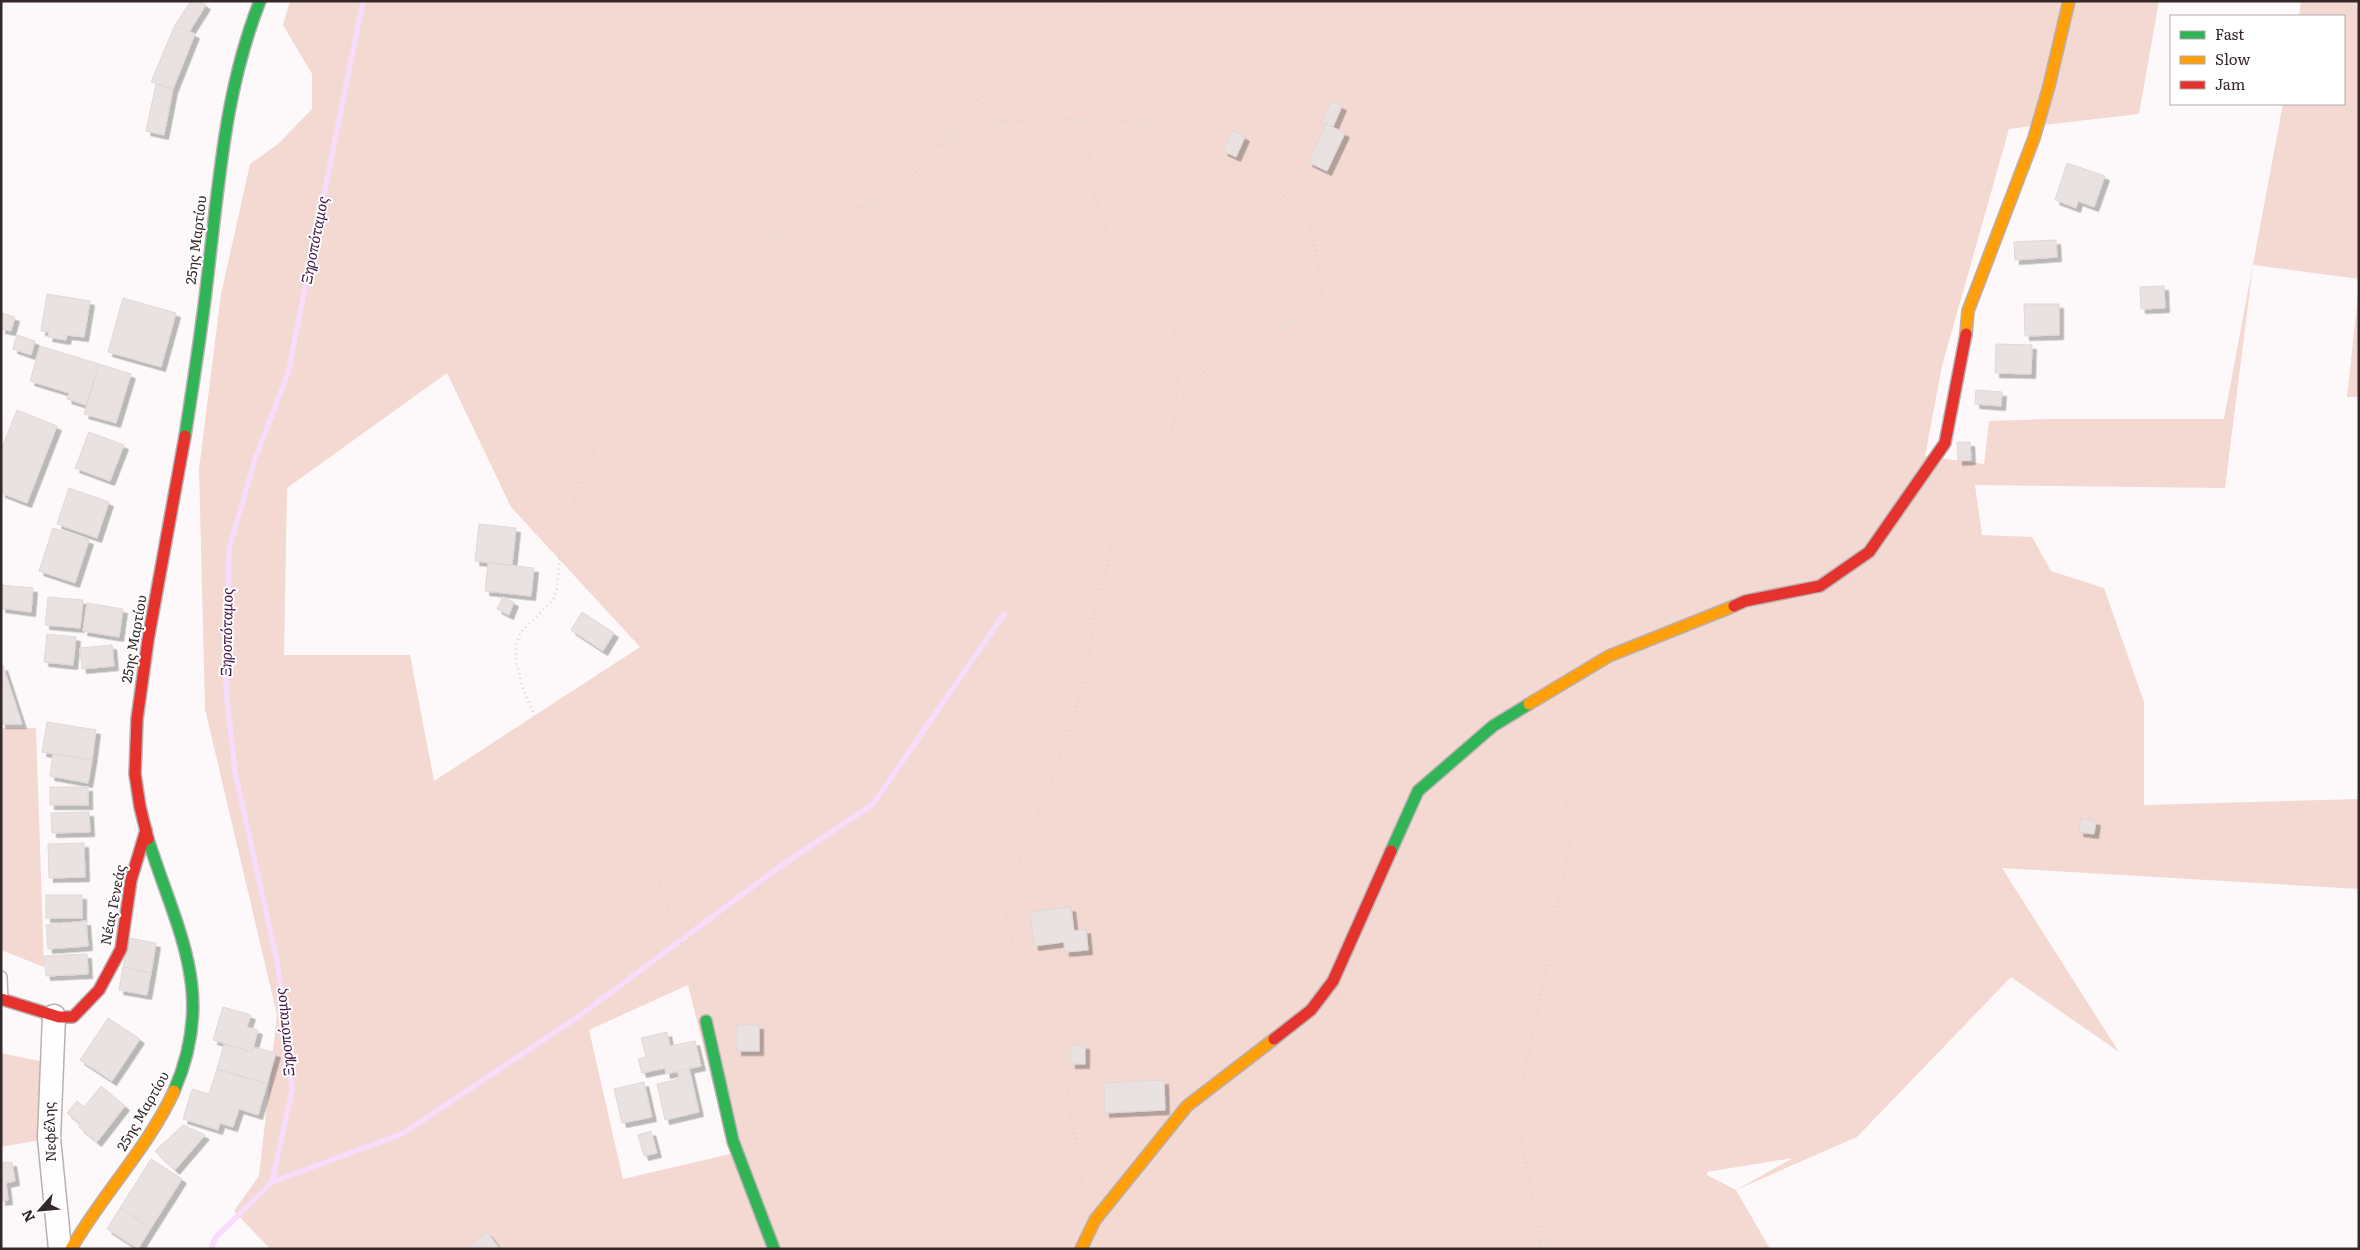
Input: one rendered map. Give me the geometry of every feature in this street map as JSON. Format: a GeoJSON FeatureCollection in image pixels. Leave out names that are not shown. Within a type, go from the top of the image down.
{"type":"FeatureCollection","features":[{"type":"Feature","properties":{"kind":"street","name":"25ης Μαρτίου"},"geometry":{"type":"LineString","coordinates":[[71,1249],[86,1224],[145,1141],[170,1099],[180,1078],[192,1038],[194,1014],[193,989],[182,942],[139,807],[134,745],[138,705],[178,479],[211,251],[223,131],[237,66],[260,1]]}},
{"type":"Feature","properties":{"kind":"street"},"geometry":{"type":"LineString","coordinates":[[1081,1249],[1095,1220],[1186,1106],[1310,1010],[1333,981],[1418,791],[1493,726],[1609,656],[1745,601],[1820,586],[1869,552],[1945,443],[1964,349],[1968,311],[2034,138],[2049,86],[2069,1]]}},
{"type":"Feature","properties":{"kind":"street","name":"Νέας Γενεάς"},"geometry":{"type":"LineString","coordinates":[[2,1000],[54,1016],[73,1017],[100,990],[112,970],[121,949],[131,880],[146,830]]}},
{"type":"Feature","properties":{"kind":"street","name":"Νεφέλης"},"geometry":{"type":"LineString","coordinates":[[54,1016],[49,1138],[60,1249]]}},
{"type":"Feature","properties":{"kind":"street"},"geometry":{"type":"LineString","coordinates":[[706,1021],[733,1141],[774,1249]]}},
{"type":"Feature","properties":{"kind":"lane"},"geometry":{"type":"LineString","coordinates":[[1,977],[2,1000]]}},
{"type":"Feature","properties":{"kind":"path"},"geometry":{"type":"LineString","coordinates":[[706,1021],[677,930],[653,868],[622,820],[558,757],[539,726],[523,688],[516,662],[516,645],[520,633],[553,600],[557,588],[562,533],[602,430],[627,415],[634,407],[665,361],[717,298],[735,266],[792,223],[821,214],[887,201],[900,191],[968,107],[1017,68],[1038,48],[1057,34],[1095,13],[1103,1]]}},
{"type":"Feature","properties":{"kind":"path"},"geometry":{"type":"LineString","coordinates":[[937,146],[971,127],[1008,121],[1096,118],[1139,122],[1168,134],[1266,182],[1287,199],[1306,220],[1312,233],[1322,288],[1318,304],[1311,314],[1251,338],[1221,356],[1195,380],[1176,409]]}},
{"type":"Feature","properties":{"kind":"path"},"geometry":{"type":"LineString","coordinates":[[1068,119],[1088,147],[1098,212],[1108,233],[1164,306],[1172,320],[1176,334],[1176,409],[1166,455],[1134,496],[1114,537],[1094,616],[1086,678],[1067,740],[1007,894],[1007,928],[1016,953],[1058,1019],[1065,1038],[1068,1094],[1082,1185],[1095,1220]]}},
{"type":"Feature","properties":{"kind":"path"},"geometry":{"type":"LineString","coordinates":[[1312,233],[1369,123]]}},
{"type":"Feature","properties":{"kind":"path"},"geometry":{"type":"LineString","coordinates":[[1493,726],[1555,774],[1567,799],[1570,851],[1523,1081],[1522,1140],[1542,1249]]}},
{"type":"Feature","properties":{"kind":"shaded area"},"geometry":{"type":"Polygon","coordinates":[[[290,1],[2159,1],[2139,114],[2009,129],[1942,366],[1925,456],[1984,464],[1989,421],[2045,419],[2224,419],[2283,105],[2345,105],[2345,15],[2299,15],[2301,1],[2359,1],[2359,279],[2253,265],[2225,488],[1975,485],[1982,535],[2032,537],[2051,571],[2104,588],[2144,702],[2144,805],[2359,799],[2359,889],[2002,868],[2119,1052],[2011,977],[1857,1137],[1736,1190],[1770,1249],[270,1249],[234,1211],[259,1176],[277,1015],[205,709],[199,469],[221,294],[250,164],[278,144],[312,109],[312,74],[283,25],[290,1]],[[447,373],[287,488],[284,655],[410,655],[434,781],[640,647],[511,507],[447,373]],[[688,985],[589,1030],[623,1179],[730,1154],[688,985]],[[1793,1158],[1707,1172],[1707,1175],[1736,1190],[1793,1158]]]}},
{"type":"Feature","properties":{"kind":"shaded area"},"geometry":{"type":"Polygon","coordinates":[[[2359,286],[2359,397],[2347,397],[2359,286]]]}},
{"type":"Feature","properties":{"kind":"shaded area"},"geometry":{"type":"Polygon","coordinates":[[[1,728],[36,728],[44,967],[1,950],[1,728]]]}},
{"type":"Feature","properties":{"kind":"shaded area"},"geometry":{"type":"Polygon","coordinates":[[[1,1053],[44,1062],[40,1140],[1,1147],[1,1053]]]}},
{"type":"Feature","properties":{"kind":"building"},"geometry":{"type":"Polygon","coordinates":[[[191,1],[199,1],[206,5],[189,32],[175,25],[191,1]]]}},
{"type":"Feature","properties":{"kind":"building"},"geometry":{"type":"Polygon","coordinates":[[[175,25],[195,34],[173,89],[151,82],[175,25]]]}},
{"type":"Feature","properties":{"kind":"building"},"geometry":{"type":"Polygon","coordinates":[[[156,84],[173,89],[164,135],[146,131],[156,84]]]}},
{"type":"Feature","properties":{"kind":"building"},"geometry":{"type":"Polygon","coordinates":[[[1331,101],[1342,106],[1333,127],[1321,122],[1331,101]]]}},
{"type":"Feature","properties":{"kind":"building"},"geometry":{"type":"Polygon","coordinates":[[[1326,124],[1345,133],[1327,171],[1308,162],[1326,124]]]}},
{"type":"Feature","properties":{"kind":"building"},"geometry":{"type":"Polygon","coordinates":[[[1232,130],[1245,137],[1236,157],[1223,151],[1232,130]]]}},
{"type":"Feature","properties":{"kind":"building"},"geometry":{"type":"Polygon","coordinates":[[[2067,163],[2105,176],[2094,207],[2078,201],[2076,208],[2055,200],[2067,163]]]}},
{"type":"Feature","properties":{"kind":"building"},"geometry":{"type":"Polygon","coordinates":[[[2056,240],[2057,257],[2015,260],[2014,242],[2056,240]]]}},
{"type":"Feature","properties":{"kind":"building"},"geometry":{"type":"Polygon","coordinates":[[[2164,286],[2165,308],[2141,309],[2140,287],[2164,286]]]}},
{"type":"Feature","properties":{"kind":"building"},"geometry":{"type":"Polygon","coordinates":[[[47,294],[90,301],[84,337],[67,335],[66,340],[48,337],[49,332],[41,331],[47,294]]]}},
{"type":"Feature","properties":{"kind":"building"},"geometry":{"type":"Polygon","coordinates":[[[123,298],[176,313],[161,367],[108,352],[123,298]]]}},
{"type":"Feature","properties":{"kind":"building"},"geometry":{"type":"Polygon","coordinates":[[[2024,304],[2059,304],[2059,335],[2025,336],[2024,304]]]}},
{"type":"Feature","properties":{"kind":"building"},"geometry":{"type":"Polygon","coordinates":[[[1,313],[15,317],[11,331],[1,329],[1,313]]]}},
{"type":"Feature","properties":{"kind":"building"},"geometry":{"type":"Polygon","coordinates":[[[17,335],[35,341],[31,355],[13,349],[17,335]]]}},
{"type":"Feature","properties":{"kind":"building"},"geometry":{"type":"Polygon","coordinates":[[[1996,344],[2032,345],[2031,374],[1995,373],[1996,344]]]}},
{"type":"Feature","properties":{"kind":"building"},"geometry":{"type":"Polygon","coordinates":[[[40,346],[99,364],[86,405],[67,399],[69,393],[30,381],[40,346]]]}},
{"type":"Feature","properties":{"kind":"building"},"geometry":{"type":"Polygon","coordinates":[[[99,364],[131,374],[116,423],[84,414],[99,364]]]}},
{"type":"Feature","properties":{"kind":"building"},"geometry":{"type":"Polygon","coordinates":[[[1976,390],[2002,392],[2001,406],[1975,404],[1976,390]]]}},
{"type":"Feature","properties":{"kind":"building"},"geometry":{"type":"Polygon","coordinates":[[[17,410],[57,426],[27,503],[1,493],[1,450],[17,410]]]}},
{"type":"Feature","properties":{"kind":"building"},"geometry":{"type":"Polygon","coordinates":[[[89,432],[124,445],[110,481],[75,468],[89,432]]]}},
{"type":"Feature","properties":{"kind":"building"},"geometry":{"type":"Polygon","coordinates":[[[1957,442],[1970,442],[1971,460],[1958,461],[1957,442]]]}},
{"type":"Feature","properties":{"kind":"building"},"geometry":{"type":"Polygon","coordinates":[[[69,488],[109,502],[97,538],[57,524],[69,488]]]}},
{"type":"Feature","properties":{"kind":"building"},"geometry":{"type":"Polygon","coordinates":[[[479,524],[516,528],[512,565],[475,561],[479,524]]]}},
{"type":"Feature","properties":{"kind":"building"},"geometry":{"type":"Polygon","coordinates":[[[53,528],[89,540],[75,583],[39,571],[53,528]]]}},
{"type":"Feature","properties":{"kind":"building"},"geometry":{"type":"Polygon","coordinates":[[[488,563],[534,568],[531,596],[485,591],[488,563]]]}},
{"type":"Feature","properties":{"kind":"building"},"geometry":{"type":"Polygon","coordinates":[[[1,585],[33,588],[31,612],[1,608],[1,585]]]}},
{"type":"Feature","properties":{"kind":"building"},"geometry":{"type":"Polygon","coordinates":[[[48,597],[83,600],[80,628],[45,625],[48,597]]]}},
{"type":"Feature","properties":{"kind":"building"},"geometry":{"type":"Polygon","coordinates":[[[503,597],[514,602],[509,615],[497,609],[503,597]]]}},
{"type":"Feature","properties":{"kind":"building"},"geometry":{"type":"Polygon","coordinates":[[[87,603],[123,609],[119,637],[83,631],[87,603]]]}},
{"type":"Feature","properties":{"kind":"building"},"geometry":{"type":"Polygon","coordinates":[[[582,612],[614,633],[603,651],[571,630],[582,612]]]}},
{"type":"Feature","properties":{"kind":"building"},"geometry":{"type":"Polygon","coordinates":[[[47,634],[76,637],[73,665],[44,662],[47,634]]]}},
{"type":"Feature","properties":{"kind":"building"},"geometry":{"type":"Polygon","coordinates":[[[112,645],[114,666],[82,669],[80,648],[112,645]]]}},
{"type":"Feature","properties":{"kind":"building"},"geometry":{"type":"Polygon","coordinates":[[[3,666],[22,724],[1,724],[1,667],[3,666]]]}},
{"type":"Feature","properties":{"kind":"building"},"geometry":{"type":"Polygon","coordinates":[[[47,722],[96,730],[92,760],[42,752],[47,722]]]}},
{"type":"Feature","properties":{"kind":"building"},"geometry":{"type":"Polygon","coordinates":[[[53,754],[92,760],[88,783],[50,776],[53,754]]]}},
{"type":"Feature","properties":{"kind":"building"},"geometry":{"type":"Polygon","coordinates":[[[50,787],[88,787],[88,805],[50,805],[50,787]]]}},
{"type":"Feature","properties":{"kind":"building"},"geometry":{"type":"Polygon","coordinates":[[[89,812],[90,832],[52,833],[51,813],[89,812]]]}},
{"type":"Feature","properties":{"kind":"building"},"geometry":{"type":"Polygon","coordinates":[[[2081,819],[2096,821],[2094,834],[2079,832],[2081,819]]]}},
{"type":"Feature","properties":{"kind":"building"},"geometry":{"type":"Polygon","coordinates":[[[84,843],[85,877],[49,878],[48,844],[84,843]]]}},
{"type":"Feature","properties":{"kind":"building"},"geometry":{"type":"Polygon","coordinates":[[[46,895],[82,895],[82,918],[46,918],[46,895]]]}},
{"type":"Feature","properties":{"kind":"building"},"geometry":{"type":"Polygon","coordinates":[[[1071,907],[1074,931],[1086,929],[1088,950],[1065,952],[1064,942],[1034,946],[1030,912],[1071,907]]]}},
{"type":"Feature","properties":{"kind":"building"},"geometry":{"type":"Polygon","coordinates":[[[86,921],[88,946],[48,949],[46,925],[86,921]]]}},
{"type":"Feature","properties":{"kind":"building"},"geometry":{"type":"Polygon","coordinates":[[[129,938],[156,943],[151,973],[123,967],[129,938]]]}},
{"type":"Feature","properties":{"kind":"building"},"geometry":{"type":"Polygon","coordinates":[[[87,954],[88,974],[46,976],[44,956],[87,954]]]}},
{"type":"Feature","properties":{"kind":"building"},"geometry":{"type":"Polygon","coordinates":[[[123,967],[151,973],[147,995],[119,990],[123,967]]]}},
{"type":"Feature","properties":{"kind":"building"},"geometry":{"type":"Polygon","coordinates":[[[223,1007],[251,1015],[247,1027],[258,1030],[252,1052],[213,1040],[223,1007]]]}},
{"type":"Feature","properties":{"kind":"building"},"geometry":{"type":"Polygon","coordinates":[[[108,1018],[140,1039],[112,1081],[80,1060],[108,1018]]]}},
{"type":"Feature","properties":{"kind":"building"},"geometry":{"type":"Polygon","coordinates":[[[737,1025],[759,1025],[759,1051],[737,1051],[737,1025]]]}},
{"type":"Feature","properties":{"kind":"building"},"geometry":{"type":"Polygon","coordinates":[[[667,1032],[670,1046],[695,1041],[701,1066],[666,1074],[665,1068],[642,1073],[638,1059],[646,1057],[641,1038],[667,1032]]]}},
{"type":"Feature","properties":{"kind":"building"},"geometry":{"type":"Polygon","coordinates":[[[224,1044],[252,1052],[253,1047],[276,1053],[267,1084],[217,1069],[224,1044]]]}},
{"type":"Feature","properties":{"kind":"building"},"geometry":{"type":"Polygon","coordinates":[[[1071,1045],[1085,1045],[1085,1064],[1071,1064],[1071,1045]]]}},
{"type":"Feature","properties":{"kind":"building"},"geometry":{"type":"Polygon","coordinates":[[[689,1068],[699,1112],[665,1120],[657,1084],[679,1079],[678,1071],[689,1068]]]}},
{"type":"Feature","properties":{"kind":"building"},"geometry":{"type":"Polygon","coordinates":[[[217,1069],[267,1084],[258,1115],[239,1109],[233,1127],[220,1123],[218,1130],[183,1119],[192,1089],[209,1094],[217,1069]]]}},
{"type":"Feature","properties":{"kind":"building"},"geometry":{"type":"Polygon","coordinates":[[[1164,1080],[1165,1110],[1105,1113],[1104,1083],[1164,1080]]]}},
{"type":"Feature","properties":{"kind":"building"},"geometry":{"type":"Polygon","coordinates":[[[644,1082],[652,1117],[622,1123],[614,1089],[644,1082]]]}},
{"type":"Feature","properties":{"kind":"building"},"geometry":{"type":"Polygon","coordinates":[[[101,1086],[125,1106],[97,1142],[79,1127],[81,1124],[67,1113],[77,1101],[84,1107],[101,1086]]]}},
{"type":"Feature","properties":{"kind":"building"},"geometry":{"type":"Polygon","coordinates":[[[183,1125],[205,1135],[175,1170],[155,1151],[183,1125]]]}},
{"type":"Feature","properties":{"kind":"building"},"geometry":{"type":"Polygon","coordinates":[[[651,1131],[657,1153],[644,1156],[638,1135],[651,1131]]]}},
{"type":"Feature","properties":{"kind":"building"},"geometry":{"type":"Polygon","coordinates":[[[151,1159],[182,1179],[151,1228],[120,1208],[151,1159]]]}},
{"type":"Feature","properties":{"kind":"building"},"geometry":{"type":"Polygon","coordinates":[[[12,1162],[15,1181],[6,1183],[8,1200],[1,1201],[1,1163],[12,1162]]]}},
{"type":"Feature","properties":{"kind":"building"},"geometry":{"type":"Polygon","coordinates":[[[120,1208],[151,1228],[138,1249],[107,1229],[120,1208]]]}},
{"type":"Feature","properties":{"kind":"building"},"geometry":{"type":"Polygon","coordinates":[[[487,1232],[500,1249],[466,1249],[487,1232]]]}},
{"type":"Feature","properties":{"kind":"waterway","name":"Ξηροπόταμος"},"geometry":{"type":"LineString","coordinates":[[211,1249],[215,1238],[272,1182],[292,1090],[278,966],[235,772],[226,690],[229,549],[255,459],[288,373],[363,1]]}},
{"type":"Feature","properties":{"kind":"waterway"},"geometry":{"type":"LineString","coordinates":[[272,1182],[402,1134],[579,1016],[782,865],[873,804],[1004,614]]}},
{"type":"Feature","properties":{"kind":"traffic: fast"},"geometry":{"type":"LineString","coordinates":[[185,436],[201,329],[226,131],[239,66],[248,33],[260,1]]}},
{"type":"Feature","properties":{"kind":"traffic: fast"},"geometry":{"type":"LineString","coordinates":[[1391,851],[1418,791],[1493,726],[1529,704]]}},
{"type":"Feature","properties":{"kind":"traffic: fast"},"geometry":{"type":"LineString","coordinates":[[148,839],[180,933],[188,963],[192,992],[192,1023],[186,1056],[174,1091]]}},
{"type":"Feature","properties":{"kind":"traffic: fast"},"geometry":{"type":"LineString","coordinates":[[706,1021],[733,1141],[774,1249]]}},
{"type":"Feature","properties":{"kind":"traffic: slow"},"geometry":{"type":"LineString","coordinates":[[1966,334],[1968,311],[2034,138],[2049,86],[2069,1]]}},
{"type":"Feature","properties":{"kind":"traffic: slow"},"geometry":{"type":"LineString","coordinates":[[1529,704],[1609,656],[1734,606]]}},
{"type":"Feature","properties":{"kind":"traffic: slow"},"geometry":{"type":"LineString","coordinates":[[1081,1249],[1095,1220],[1187,1106],[1274,1039]]}},
{"type":"Feature","properties":{"kind":"traffic: slow"},"geometry":{"type":"LineString","coordinates":[[71,1249],[83,1229],[139,1151],[174,1091]]}},
{"type":"Feature","properties":{"kind":"traffic: jam"},"geometry":{"type":"LineString","coordinates":[[1734,606],[1745,601],[1820,586],[1869,552],[1945,443],[1966,334]]}},
{"type":"Feature","properties":{"kind":"traffic: jam"},"geometry":{"type":"LineString","coordinates":[[148,839],[140,807],[135,774],[137,719],[148,640],[185,436]]}},
{"type":"Feature","properties":{"kind":"traffic: jam"},"geometry":{"type":"LineString","coordinates":[[1,999],[59,1017],[73,1017],[99,990],[121,949],[131,880],[146,830]]}},
{"type":"Feature","properties":{"kind":"traffic: jam"},"geometry":{"type":"LineString","coordinates":[[1274,1039],[1311,1010],[1333,981],[1391,851]]}}]}
